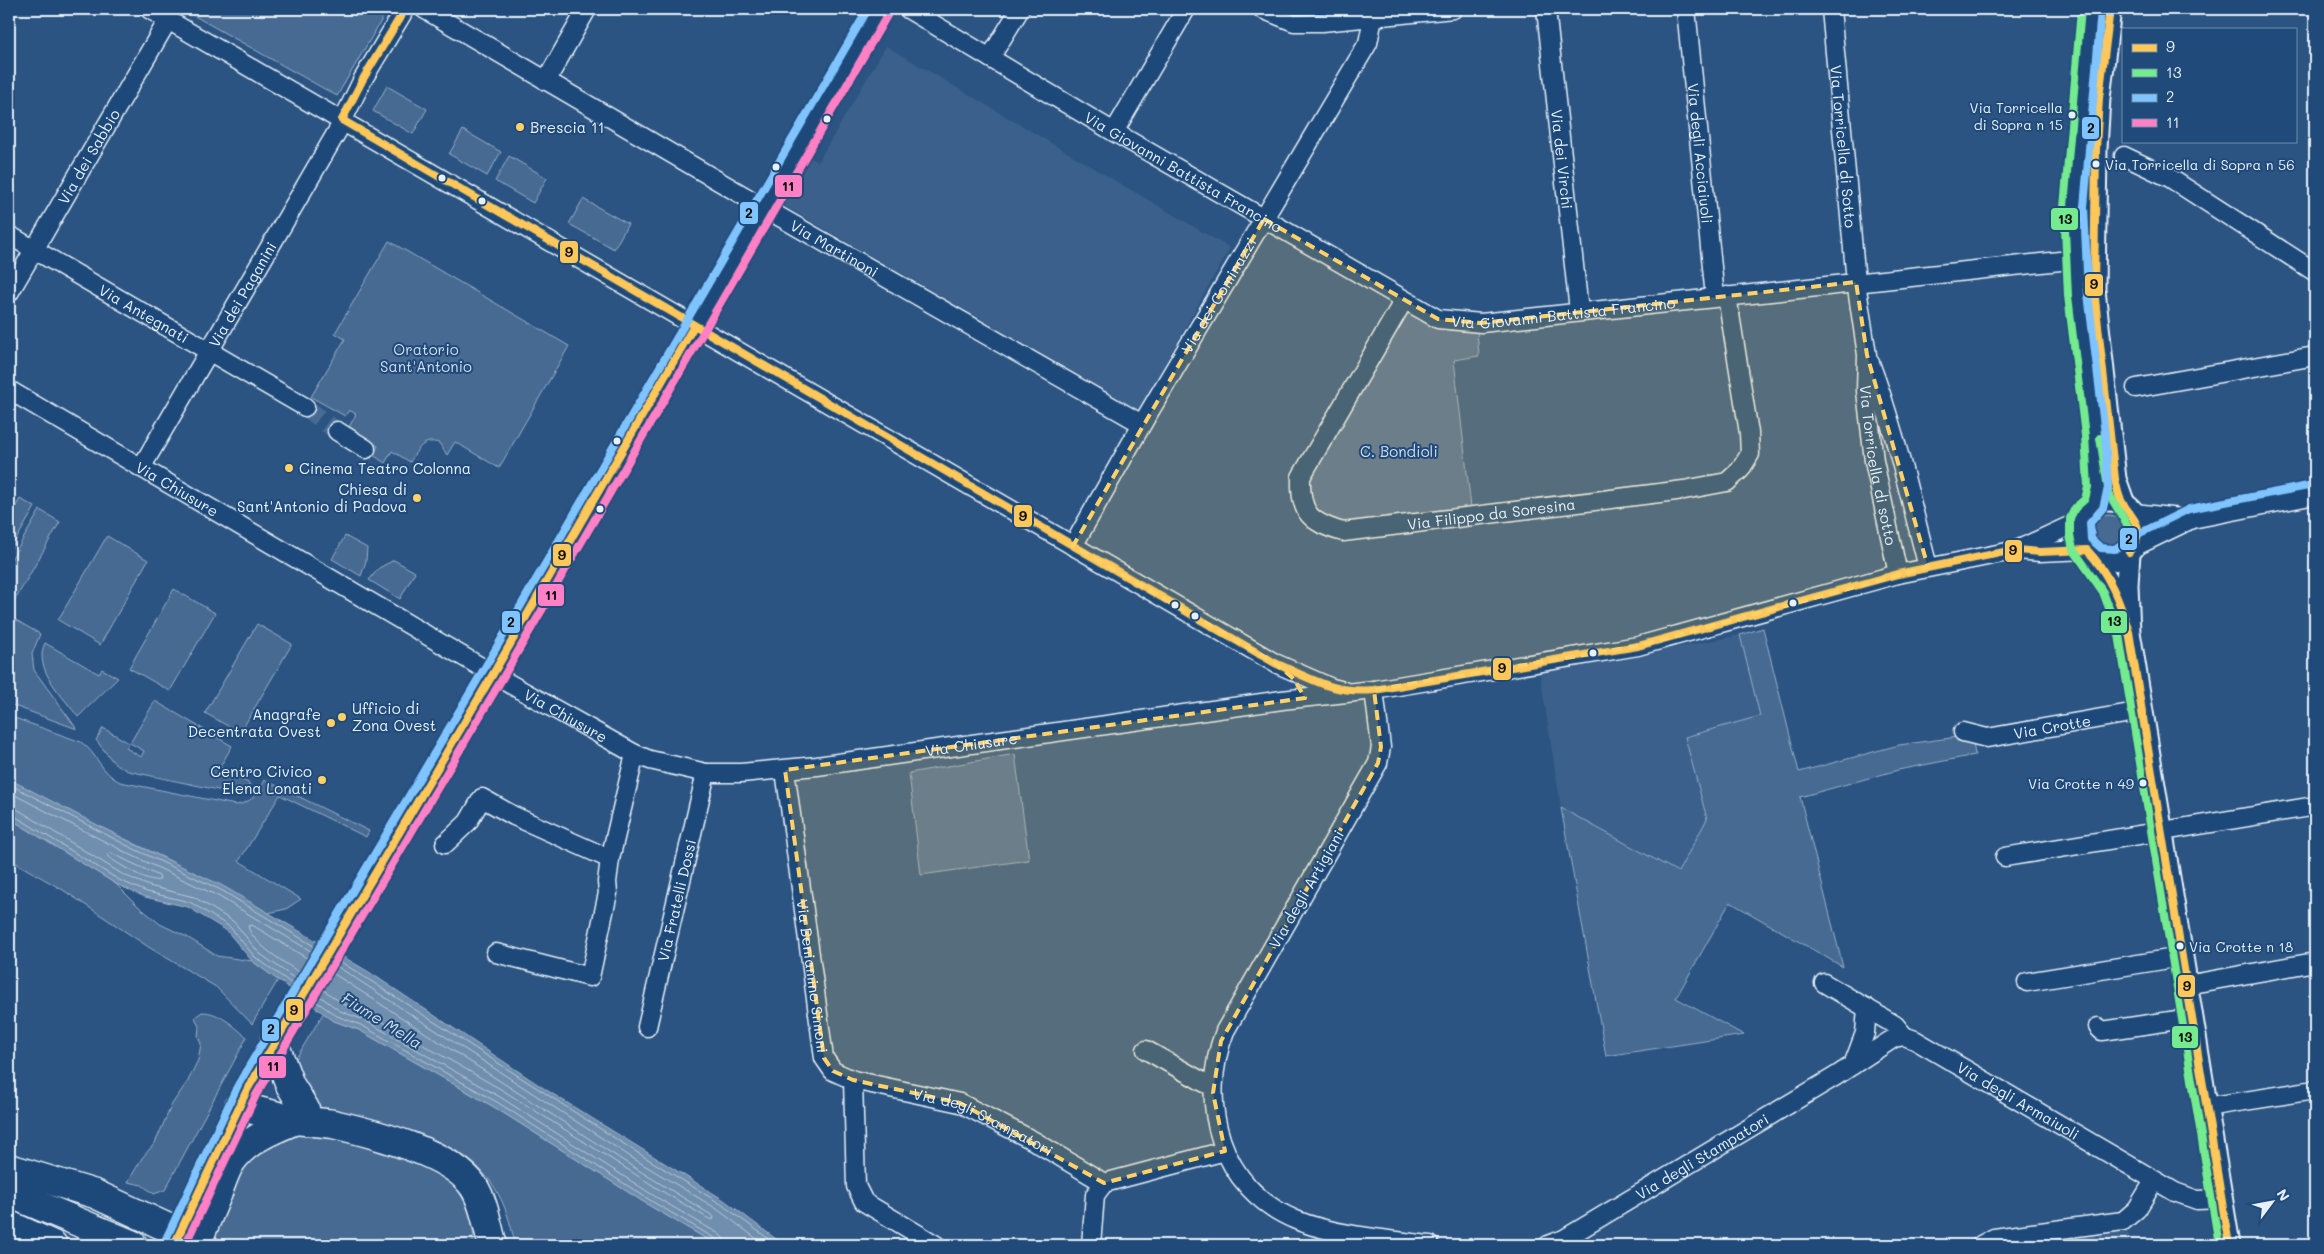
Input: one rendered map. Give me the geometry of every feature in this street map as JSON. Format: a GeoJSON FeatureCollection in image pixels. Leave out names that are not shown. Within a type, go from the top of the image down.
{"type":"FeatureCollection","features":[{"type":"Feature","properties":{"kind":"highway"},"geometry":{"type":"LineString","coordinates":[[275,1042],[300,1114]]}},
{"type":"Feature","properties":{"kind":"highway"},"geometry":{"type":"LineString","coordinates":[[243,1098],[280,1103],[300,1114],[416,1149],[443,1160],[460,1171],[474,1187],[482,1207],[489,1240]]}},
{"type":"Feature","properties":{"kind":"highway"},"geometry":{"type":"LineString","coordinates":[[196,1245],[210,1188],[246,1146],[300,1114]]}},
{"type":"Feature","properties":{"kind":"highway"},"geometry":{"type":"LineString","coordinates":[[9,1168],[95,1194],[206,1245]]}},
{"type":"Feature","properties":{"kind":"highway"},"geometry":{"type":"LineString","coordinates":[[9,1194],[133,1245]]}},
{"type":"Feature","properties":{"kind":"highway"},"geometry":{"type":"LineString","coordinates":[[9,1225],[54,1245]]}},
{"type":"Feature","properties":{"kind":"street"},"geometry":{"type":"LineString","coordinates":[[149,9],[1275,662],[1332,688],[1352,692]]}},
{"type":"Feature","properties":{"kind":"street","name":"Via dei Paganini"},"geometry":{"type":"LineString","coordinates":[[141,468],[342,120],[362,79],[405,9]]}},
{"type":"Feature","properties":{"kind":"street","name":"Via Martinoni"},"geometry":{"type":"LineString","coordinates":[[424,9],[763,207],[1142,424]]}},
{"type":"Feature","properties":{"kind":"street"},"geometry":{"type":"LineString","coordinates":[[546,81],[587,9]]}},
{"type":"Feature","properties":{"kind":"street"},"geometry":{"type":"LineString","coordinates":[[174,1245],[210,1188],[243,1098],[493,674],[879,9]]}},
{"type":"Feature","properties":{"kind":"street","name":"Via Giovanni Battista Francino"},"geometry":{"type":"LineString","coordinates":[[908,9],[1114,132],[1438,319],[1482,323],[1579,311],[2060,261]]}},
{"type":"Feature","properties":{"kind":"street"},"geometry":{"type":"LineString","coordinates":[[990,58],[1020,9]]}},
{"type":"Feature","properties":{"kind":"street"},"geometry":{"type":"LineString","coordinates":[[1114,132],[1186,9]]}},
{"type":"Feature","properties":{"kind":"street"},"geometry":{"type":"LineString","coordinates":[[1262,9],[1294,22],[1373,18],[1407,11],[1453,9]]}},
{"type":"Feature","properties":{"kind":"street","name":"Via dei Virchi"},"geometry":{"type":"LineString","coordinates":[[1546,9],[1579,311]]}},
{"type":"Feature","properties":{"kind":"street","name":"Via degli Acciaiuoli"},"geometry":{"type":"LineString","coordinates":[[1686,9],[1721,297]]}},
{"type":"Feature","properties":{"kind":"street","name":"Via Torricella di Sotto"},"geometry":{"type":"LineString","coordinates":[[1831,9],[1856,282]]}},
{"type":"Feature","properties":{"kind":"street"},"geometry":{"type":"LineString","coordinates":[[2091,9],[2074,207],[2078,295],[2097,460],[2098,488],[2094,504]]}},
{"type":"Feature","properties":{"kind":"street"},"geometry":{"type":"LineString","coordinates":[[2110,9],[2099,98],[2096,149],[2094,290],[2115,479],[2129,509],[2137,520],[2139,534],[2131,550],[2127,585],[2130,632],[2160,832],[2229,1245]]}},
{"type":"Feature","properties":{"kind":"street","name":"Via dei Cominazzi"},"geometry":{"type":"LineString","coordinates":[[1073,546],[1142,424],[1368,43],[1373,18]]}},
{"type":"Feature","properties":{"kind":"street","name":"Via dei Sabbio"},"geometry":{"type":"LineString","coordinates":[[9,293],[168,20]]}},
{"type":"Feature","properties":{"kind":"street"},"geometry":{"type":"LineString","coordinates":[[2124,156],[2170,178],[2315,272]]}},
{"type":"Feature","properties":{"kind":"street","name":"Via Antegnati"},"geometry":{"type":"LineString","coordinates":[[9,235],[305,407]]}},
{"type":"Feature","properties":{"kind":"street","name":"Via Torricella di sotto"},"geometry":{"type":"LineString","coordinates":[[1856,282],[1867,355],[1866,391],[1874,461],[1898,574]]}},
{"type":"Feature","properties":{"kind":"street","name":"Via Filippo da Soresina"},"geometry":{"type":"LineString","coordinates":[[1404,300],[1302,478],[1300,498],[1308,514],[1322,526],[1343,532],[1684,490],[1727,482],[1740,470],[1750,454],[1749,433],[1721,297]]}},
{"type":"Feature","properties":{"kind":"street","name":"Via Torricella di sotto"},"geometry":{"type":"LineString","coordinates":[[1867,355],[1882,397],[1928,567]]}},
{"type":"Feature","properties":{"kind":"street"},"geometry":{"type":"LineString","coordinates":[[2136,388],[2315,356]]}},
{"type":"Feature","properties":{"kind":"street","name":"Via Chiusure"},"geometry":{"type":"LineString","coordinates":[[9,390],[493,674],[636,754],[650,760],[706,773],[785,770],[1374,690],[1638,646],[1898,574],[2018,550],[2080,521]]}},
{"type":"Feature","properties":{"kind":"street"},"geometry":{"type":"LineString","coordinates":[[337,431],[366,449]]}},
{"type":"Feature","properties":{"kind":"street"},"geometry":{"type":"LineString","coordinates":[[2089,552],[2111,560],[2192,519],[2315,495]]}},
{"type":"Feature","properties":{"kind":"street"},"geometry":{"type":"LineString","coordinates":[[2130,632],[2112,588],[2080,536],[2080,521],[2083,514],[2094,504],[2109,500],[2129,509],[2192,519]]}},
{"type":"Feature","properties":{"kind":"street","name":"Via Chiusure"},"geometry":{"type":"LineString","coordinates":[[2018,550],[2089,552]]}},
{"type":"Feature","properties":{"kind":"street"},"geometry":{"type":"LineString","coordinates":[[1275,662],[1294,679],[1305,698]]}},
{"type":"Feature","properties":{"kind":"street","name":"Via degli Artigiani"},"geometry":{"type":"LineString","coordinates":[[1224,1151],[1214,1113],[1212,1084],[1218,1052],[1230,1021],[1378,763],[1380,747],[1374,690]]}},
{"type":"Feature","properties":{"kind":"street","name":"Via Crotte"},"geometry":{"type":"LineString","coordinates":[[1963,732],[1987,738],[2142,711]]}},
{"type":"Feature","properties":{"kind":"street"},"geometry":{"type":"LineString","coordinates":[[496,953],[590,977],[608,893],[607,882],[610,859],[636,754]]}},
{"type":"Feature","properties":{"kind":"street","name":"Via Beniamino Simoni"},"geometry":{"type":"LineString","coordinates":[[785,770],[824,1058],[834,1071],[853,1080]]}},
{"type":"Feature","properties":{"kind":"street","name":"Via Fratelli Dossi"},"geometry":{"type":"LineString","coordinates":[[647,1027],[706,773]]}},
{"type":"Feature","properties":{"kind":"street"},"geometry":{"type":"LineString","coordinates":[[445,844],[468,822],[482,798],[514,816],[610,859]]}},
{"type":"Feature","properties":{"kind":"street"},"geometry":{"type":"LineString","coordinates":[[2005,857],[2315,806]]}},
{"type":"Feature","properties":{"kind":"street"},"geometry":{"type":"LineString","coordinates":[[2027,982],[2181,957]]}},
{"type":"Feature","properties":{"kind":"street"},"geometry":{"type":"LineString","coordinates":[[2186,985],[2315,962]]}},
{"type":"Feature","properties":{"kind":"street","name":"Via degli Armaiuoli"},"geometry":{"type":"LineString","coordinates":[[1824,983],[1895,1025],[1904,1036],[1914,1040],[2154,1181],[2189,1198],[2204,1200],[2222,1199]]}},
{"type":"Feature","properties":{"kind":"street"},"geometry":{"type":"LineString","coordinates":[[1853,1065],[1865,1033],[1867,1008]]}},
{"type":"Feature","properties":{"kind":"street"},"geometry":{"type":"LineString","coordinates":[[2101,1032],[2191,1018]]}},
{"type":"Feature","properties":{"kind":"street","name":"Via degli Stampatori"},"geometry":{"type":"LineString","coordinates":[[1548,1245],[1564,1239],[1611,1211],[1853,1065],[1894,1038],[1904,1036]]}},
{"type":"Feature","properties":{"kind":"street"},"geometry":{"type":"LineString","coordinates":[[1146,1050],[1205,1083],[1212,1084]]}},
{"type":"Feature","properties":{"kind":"street"},"geometry":{"type":"LineString","coordinates":[[853,1080],[856,1186],[864,1202],[936,1245]]}},
{"type":"Feature","properties":{"kind":"street","name":"Via degli Stampatori"},"geometry":{"type":"LineString","coordinates":[[853,1080],[960,1103],[1034,1142],[1104,1183]]}},
{"type":"Feature","properties":{"kind":"street"},"geometry":{"type":"LineString","coordinates":[[2206,1107],[2315,1090]]}},
{"type":"Feature","properties":{"kind":"street"},"geometry":{"type":"LineString","coordinates":[[1091,1245],[1095,1195],[1104,1183],[1224,1151],[1249,1187],[1262,1200],[1283,1214],[1318,1227],[1395,1243],[1430,1245]]}},
{"type":"Feature","properties":{"kind":"street"},"geometry":{"type":"LineString","coordinates":[[1981,1245],[1994,1238],[2123,1221],[2137,1209],[2154,1181]]}},
{"type":"Feature","properties":{"kind":"highlighted area"},"geometry":{"type":"Polygon","coordinates":[[[1264,219],[1438,319],[1481,323],[1856,282],[1867,355],[1928,567],[1638,646],[1374,690],[1381,747],[1378,763],[1221,1041],[1213,1093],[1225,1151],[1104,1183],[960,1103],[853,1080],[833,1071],[824,1058],[785,770],[1305,698],[1294,679],[1275,663],[1073,546],[1264,219]]]}},
{"type":"Feature","properties":{"kind":"shaded area"},"geometry":{"type":"Polygon","coordinates":[[[886,46],[1230,248],[1139,410],[781,204],[809,157],[818,162],[886,46]]]}},
{"type":"Feature","properties":{"kind":"shaded area"},"geometry":{"type":"Polygon","coordinates":[[[1740,635],[1760,716],[1685,737],[1707,819],[1678,872],[1561,808],[1540,674],[1740,635]]]}},
{"type":"Feature","properties":{"kind":"shaded area"},"geometry":{"type":"Polygon","coordinates":[[[2128,1229],[2129,1245],[1991,1245],[1996,1242],[2128,1229]]]}},
{"type":"Feature","properties":{"kind":"green space"},"geometry":{"type":"Polygon","coordinates":[[[182,9],[388,9],[337,96],[182,9]]]}},
{"type":"Feature","properties":{"kind":"green space"},"geometry":{"type":"Polygon","coordinates":[[[387,86],[427,109],[413,134],[373,111],[387,86]]]}},
{"type":"Feature","properties":{"kind":"green space"},"geometry":{"type":"Polygon","coordinates":[[[463,130],[501,152],[487,176],[449,154],[463,130]]]}},
{"type":"Feature","properties":{"kind":"green space"},"geometry":{"type":"Polygon","coordinates":[[[509,156],[547,178],[533,203],[495,181],[509,156]]]}},
{"type":"Feature","properties":{"kind":"green space"},"geometry":{"type":"Polygon","coordinates":[[[583,199],[628,224],[614,249],[569,224],[583,199]]]}},
{"type":"Feature","properties":{"kind":"green space","name":"Oratorio Sant'Antonio"},"geometry":{"type":"Polygon","coordinates":[[[389,241],[569,346],[499,468],[455,442],[447,455],[439,443],[429,442],[418,449],[410,462],[392,451],[385,463],[373,455],[378,446],[348,429],[356,414],[349,410],[345,416],[311,397],[345,339],[335,333],[389,241]]]}},
{"type":"Feature","properties":{"kind":"green space","name":"C. Bondioli"},"geometry":{"type":"Polygon","coordinates":[[[1406,311],[1440,328],[1477,331],[1479,356],[1454,360],[1471,507],[1348,523],[1335,523],[1314,509],[1308,488],[1310,477],[1406,311]]]}},
{"type":"Feature","properties":{"kind":"green space"},"geometry":{"type":"Polygon","coordinates":[[[20,499],[35,507],[9,552],[9,518],[20,499]]]}},
{"type":"Feature","properties":{"kind":"green space"},"geometry":{"type":"Polygon","coordinates":[[[40,510],[60,522],[15,600],[9,597],[9,563],[40,510]]]}},
{"type":"Feature","properties":{"kind":"green space"},"geometry":{"type":"Polygon","coordinates":[[[2109,515],[2115,516],[2120,520],[2124,525],[2124,537],[2120,542],[2115,546],[2109,547],[2103,546],[2098,542],[2094,537],[2093,531],[2094,525],[2098,520],[2103,516],[2109,515]]]}},
{"type":"Feature","properties":{"kind":"green space"},"geometry":{"type":"Polygon","coordinates":[[[107,536],[148,560],[100,645],[58,620],[107,536]]]}},
{"type":"Feature","properties":{"kind":"green space"},"geometry":{"type":"Polygon","coordinates":[[[345,536],[367,548],[366,561],[361,576],[332,559],[345,536]]]}},
{"type":"Feature","properties":{"kind":"green space"},"geometry":{"type":"Polygon","coordinates":[[[394,560],[415,572],[400,599],[369,580],[379,568],[394,560]]]}},
{"type":"Feature","properties":{"kind":"green space"},"geometry":{"type":"Polygon","coordinates":[[[174,589],[215,613],[170,691],[129,668],[174,589]]]}},
{"type":"Feature","properties":{"kind":"green space"},"geometry":{"type":"Polygon","coordinates":[[[9,616],[40,634],[32,654],[34,670],[77,729],[9,704],[9,616]]]}},
{"type":"Feature","properties":{"kind":"green space"},"geometry":{"type":"Polygon","coordinates":[[[257,624],[292,644],[240,733],[205,713],[257,624]]]}},
{"type":"Feature","properties":{"kind":"green space"},"geometry":{"type":"Polygon","coordinates":[[[1763,628],[1799,772],[1899,745],[1972,735],[1975,755],[1898,770],[1800,797],[1843,967],[1730,902],[1676,998],[1744,1035],[1606,1056],[1561,808],[1678,872],[1707,819],[1685,737],[1760,716],[1740,635],[1763,628]]]}},
{"type":"Feature","properties":{"kind":"green space"},"geometry":{"type":"Polygon","coordinates":[[[45,643],[99,674],[102,669],[118,678],[78,717],[46,673],[42,653],[45,643]]]}},
{"type":"Feature","properties":{"kind":"green space"},"geometry":{"type":"Polygon","coordinates":[[[155,701],[232,746],[220,767],[250,784],[242,791],[233,793],[128,771],[114,763],[96,740],[103,728],[129,743],[126,748],[141,757],[144,751],[130,743],[155,701]]]}},
{"type":"Feature","properties":{"kind":"green space"},"geometry":{"type":"Polygon","coordinates":[[[9,716],[81,742],[108,774],[120,782],[236,805],[242,804],[254,797],[265,780],[369,831],[366,837],[280,795],[239,861],[301,899],[286,909],[268,913],[204,878],[73,814],[9,779],[9,716]]]}},
{"type":"Feature","properties":{"kind":"green space"},"geometry":{"type":"Polygon","coordinates":[[[1015,754],[1029,860],[921,875],[909,773],[1015,754]]]}},
{"type":"Feature","properties":{"kind":"green space"},"geometry":{"type":"Polygon","coordinates":[[[9,818],[116,884],[160,924],[187,937],[217,956],[252,961],[278,980],[252,1024],[216,987],[150,948],[63,890],[9,859],[9,818]]]}},
{"type":"Feature","properties":{"kind":"green space"},"geometry":{"type":"Polygon","coordinates":[[[202,1012],[215,1014],[247,1037],[165,1190],[154,1194],[142,1185],[128,1182],[142,1158],[155,1143],[172,1104],[188,1081],[198,1060],[201,1044],[198,1036],[199,1027],[195,1017],[202,1012]]]}},
{"type":"Feature","properties":{"kind":"green space"},"geometry":{"type":"Polygon","coordinates":[[[324,1012],[334,1021],[359,1030],[494,1107],[650,1206],[717,1245],[515,1245],[507,1213],[495,1188],[479,1169],[461,1154],[439,1142],[414,1133],[329,1111],[316,1105],[305,1096],[299,1084],[295,1060],[324,1012]]]}},
{"type":"Feature","properties":{"kind":"green space"},"geometry":{"type":"Polygon","coordinates":[[[291,1133],[323,1133],[429,1169],[440,1175],[457,1190],[469,1210],[472,1220],[473,1245],[236,1245],[211,1235],[235,1183],[254,1154],[291,1133]]]}},
{"type":"Feature","properties":{"kind":"water","name":"Fiume Mella"},"geometry":{"type":"Polygon","coordinates":[[[9,779],[132,843],[223,886],[369,972],[548,1091],[724,1200],[776,1239],[789,1245],[717,1245],[650,1206],[494,1107],[359,1030],[334,1021],[252,961],[227,931],[188,907],[145,897],[116,884],[9,818],[9,779]]]}},
{"type":"Feature","properties":{"kind":"tunnel"},"geometry":{"type":"LineString","coordinates":[[305,407],[337,431]]}},
{"type":"Feature","properties":{"kind":"transit line","name":"9"},"geometry":{"type":"LineString","coordinates":[[342,120],[363,79],[405,9]]}},
{"type":"Feature","properties":{"kind":"transit line","name":"2"},"geometry":{"type":"LineString","coordinates":[[165,1241],[238,1085],[484,669],[868,9]]}},
{"type":"Feature","properties":{"kind":"transit line","name":"2"},"geometry":{"type":"LineString","coordinates":[[1288,9],[1296,12],[1354,9]]}},
{"type":"Feature","properties":{"kind":"transit line","name":"13"},"geometry":{"type":"LineString","coordinates":[[2081,9],[2064,207],[2068,296],[2085,436],[2088,487],[2085,499],[2075,508],[2070,518],[2070,536],[2073,549],[2103,592],[2119,635],[2219,1245]]}},
{"type":"Feature","properties":{"kind":"transit line","name":"9"},"geometry":{"type":"LineString","coordinates":[[2110,9],[2099,98],[2096,149],[2094,290],[2115,479],[2121,500],[2135,521],[2138,531],[2129,552]]}},
{"type":"Feature","properties":{"kind":"transit line","name":"2"},"geometry":{"type":"LineString","coordinates":[[2101,10],[2084,207],[2088,294],[2105,434],[2108,488],[2103,508],[2090,523],[2091,539],[2101,548],[2115,549],[2130,538],[2189,509],[2313,485]]}},
{"type":"Feature","properties":{"kind":"transit line","name":"11"},"geometry":{"type":"LineString","coordinates":[[185,1245],[256,1095],[502,679],[888,14]]}},
{"type":"Feature","properties":{"kind":"transit line","name":"9"},"geometry":{"type":"LineString","coordinates":[[342,120],[1275,663],[1312,680],[1346,690],[1374,690],[1638,646],[1898,574],[2004,552],[2017,550],[2040,552],[2087,550],[2108,578],[2129,632],[2229,1245]]}},
{"type":"Feature","properties":{"kind":"transit line","name":"9"},"geometry":{"type":"LineString","coordinates":[[174,1245],[247,1090],[493,674],[694,326]]}},
{"type":"Feature","properties":{"kind":"transit line","name":"13"},"geometry":{"type":"LineString","coordinates":[[2100,438],[2109,494],[2129,528],[2127,537],[2121,546]]}},
{"type":"Feature","properties":{"kind":"place","name":"Via Torricella di Sopra n 15"},"geometry":{"type":"Point","coordinates":[2072,115]}},
{"type":"Feature","properties":{"kind":"place","name":"Brescia 11"},"geometry":{"type":"Point","coordinates":[520,127]}},
{"type":"Feature","properties":{"kind":"place","name":"Via Torricella di Sopra n 56"},"geometry":{"type":"Point","coordinates":[2096,164]}},
{"type":"Feature","properties":{"kind":"place","name":"Cinema Teatro Colonna"},"geometry":{"type":"Point","coordinates":[289,468]}},
{"type":"Feature","properties":{"kind":"place","name":"Chiesa di Sant'Antonio di Padova"},"geometry":{"type":"Point","coordinates":[417,498]}},
{"type":"Feature","properties":{"kind":"place","name":"Ufficio di Zona Ovest"},"geometry":{"type":"Point","coordinates":[342,717]}},
{"type":"Feature","properties":{"kind":"place","name":"Anagrafe Decentrata Ovest"},"geometry":{"type":"Point","coordinates":[331,723]}},
{"type":"Feature","properties":{"kind":"place","name":"Centro Civico Elena Lonati"},"geometry":{"type":"Point","coordinates":[322,780]}},
{"type":"Feature","properties":{"kind":"place","name":"Via Crotte n 49"},"geometry":{"type":"Point","coordinates":[2143,783]}},
{"type":"Feature","properties":{"kind":"place","name":"Via Crotte n 18"},"geometry":{"type":"Point","coordinates":[2180,946]}}]}
